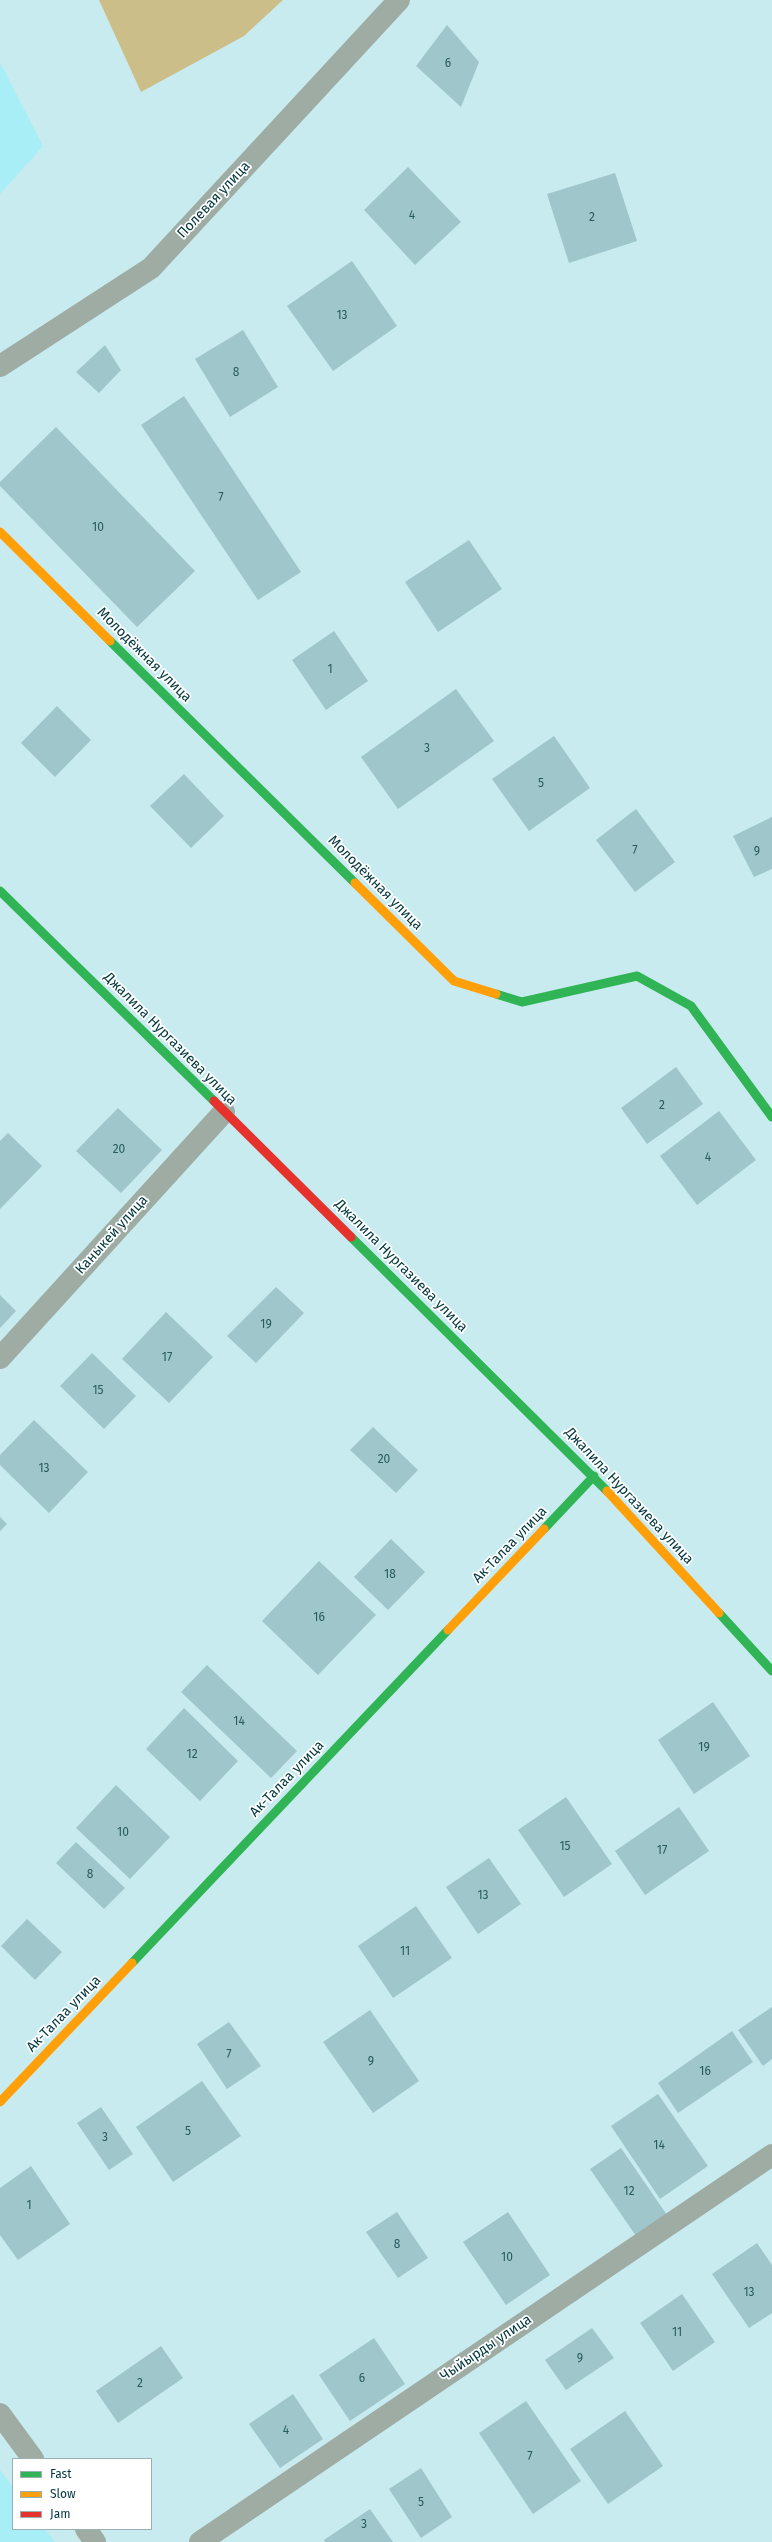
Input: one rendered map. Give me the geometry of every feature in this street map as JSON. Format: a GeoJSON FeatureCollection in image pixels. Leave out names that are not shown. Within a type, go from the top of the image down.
{"type":"FeatureCollection","features":[{"type":"Feature","properties":{"kind":"street","name":"Полевая улица"},"geometry":{"type":"LineString","coordinates":[[0,366],[151,268],[399,0]]}},
{"type":"Feature","properties":{"kind":"street","name":"Молодёжная улица"},"geometry":{"type":"LineString","coordinates":[[0,532],[454,981],[522,1002],[637,976],[692,1006],[772,1117]]}},
{"type":"Feature","properties":{"kind":"street","name":"Джалила Нургазиева улица"},"geometry":{"type":"LineString","coordinates":[[0,891],[594,1476],[772,1670]]}},
{"type":"Feature","properties":{"kind":"street","name":"Каныкей улица"},"geometry":{"type":"LineString","coordinates":[[0,1358],[224,1112]]}},
{"type":"Feature","properties":{"kind":"street","name":"Ак-Талаа улица"},"geometry":{"type":"LineString","coordinates":[[0,2102],[594,1476]]}},
{"type":"Feature","properties":{"kind":"street","name":"Чыйырды улица"},"geometry":{"type":"LineString","coordinates":[[200,2542],[772,2155]]}},
{"type":"Feature","properties":{"kind":"street"},"geometry":{"type":"LineString","coordinates":[[0,2414],[32,2458]]}},
{"type":"Feature","properties":{"kind":"street"},"geometry":{"type":"LineString","coordinates":[[87,2530],[95,2542]]}},
{"type":"Feature","properties":{"kind":"shaded area"},"geometry":{"type":"Polygon","coordinates":[[[99,0],[283,0],[244,36],[141,92],[99,0]]]}},
{"type":"Feature","properties":{"kind":"shaded area"},"geometry":{"type":"Polygon","coordinates":[[[0,62],[43,146],[0,194],[0,62]]]}},
{"type":"Feature","properties":{"kind":"shaded area"},"geometry":{"type":"Polygon","coordinates":[[[0,2470],[12,2486],[12,2530],[46,2530],[55,2542],[0,2542],[0,2470]]]}},
{"type":"Feature","properties":{"kind":"building"},"geometry":{"type":"Polygon","coordinates":[[[447,25],[479,62],[461,107],[416,66],[447,25]]]}},
{"type":"Feature","properties":{"kind":"building"},"geometry":{"type":"Polygon","coordinates":[[[408,167],[461,222],[415,265],[364,210],[408,167]]]}},
{"type":"Feature","properties":{"kind":"building"},"geometry":{"type":"Polygon","coordinates":[[[615,173],[637,241],[569,263],[547,194],[615,173]]]}},
{"type":"Feature","properties":{"kind":"building"},"geometry":{"type":"Polygon","coordinates":[[[352,261],[397,326],[333,371],[287,306],[352,261]]]}},
{"type":"Feature","properties":{"kind":"building"},"geometry":{"type":"Polygon","coordinates":[[[243,330],[278,387],[230,417],[195,359],[243,330]]]}},
{"type":"Feature","properties":{"kind":"building"},"geometry":{"type":"Polygon","coordinates":[[[105,345],[121,370],[99,393],[76,372],[105,345]]]}},
{"type":"Feature","properties":{"kind":"building"},"geometry":{"type":"Polygon","coordinates":[[[184,396],[301,572],[258,600],[141,425],[184,396]]]}},
{"type":"Feature","properties":{"kind":"building"},"geometry":{"type":"Polygon","coordinates":[[[56,427],[195,571],[137,627],[0,486],[0,482],[56,427]]]}},
{"type":"Feature","properties":{"kind":"building"},"geometry":{"type":"Polygon","coordinates":[[[469,540],[502,589],[438,632],[405,582],[469,540]]]}},
{"type":"Feature","properties":{"kind":"building"},"geometry":{"type":"Polygon","coordinates":[[[334,631],[368,681],[326,710],[292,660],[334,631]]]}},
{"type":"Feature","properties":{"kind":"building"},"geometry":{"type":"Polygon","coordinates":[[[456,689],[494,741],[398,809],[361,757],[456,689]]]}},
{"type":"Feature","properties":{"kind":"building"},"geometry":{"type":"Polygon","coordinates":[[[57,706],[91,740],[55,777],[21,743],[57,706]]]}},
{"type":"Feature","properties":{"kind":"building"},"geometry":{"type":"Polygon","coordinates":[[[554,736],[590,788],[529,831],[492,779],[554,736]]]}},
{"type":"Feature","properties":{"kind":"building"},"geometry":{"type":"Polygon","coordinates":[[[184,774],[224,816],[191,848],[150,806],[184,774]]]}},
{"type":"Feature","properties":{"kind":"building"},"geometry":{"type":"Polygon","coordinates":[[[636,809],[675,862],[635,892],[596,840],[636,809]]]}},
{"type":"Feature","properties":{"kind":"building"},"geometry":{"type":"Polygon","coordinates":[[[772,817],[772,869],[754,877],[733,836],[772,817]]]}},
{"type":"Feature","properties":{"kind":"building"},"geometry":{"type":"Polygon","coordinates":[[[676,1067],[703,1104],[647,1144],[621,1108],[676,1067]]]}},
{"type":"Feature","properties":{"kind":"building"},"geometry":{"type":"Polygon","coordinates":[[[118,1108],[162,1150],[121,1193],[76,1151],[118,1108]]]}},
{"type":"Feature","properties":{"kind":"building"},"geometry":{"type":"Polygon","coordinates":[[[719,1111],[756,1160],[697,1205],[660,1156],[719,1111]]]}},
{"type":"Feature","properties":{"kind":"building"},"geometry":{"type":"Polygon","coordinates":[[[8,1133],[42,1166],[0,1209],[0,1141],[8,1133]]]}},
{"type":"Feature","properties":{"kind":"building"},"geometry":{"type":"Polygon","coordinates":[[[276,1287],[304,1313],[256,1363],[227,1336],[276,1287]]]}},
{"type":"Feature","properties":{"kind":"building"},"geometry":{"type":"Polygon","coordinates":[[[0,1295],[16,1311],[0,1328],[0,1295]]]}},
{"type":"Feature","properties":{"kind":"building"},"geometry":{"type":"Polygon","coordinates":[[[166,1312],[213,1357],[169,1403],[122,1359],[166,1312]]]}},
{"type":"Feature","properties":{"kind":"building"},"geometry":{"type":"Polygon","coordinates":[[[92,1353],[136,1396],[104,1429],[60,1386],[92,1353]]]}},
{"type":"Feature","properties":{"kind":"building"},"geometry":{"type":"Polygon","coordinates":[[[34,1420],[88,1472],[49,1513],[0,1465],[0,1455],[34,1420]]]}},
{"type":"Feature","properties":{"kind":"building"},"geometry":{"type":"Polygon","coordinates":[[[373,1427],[418,1470],[396,1493],[350,1450],[373,1427]]]}},
{"type":"Feature","properties":{"kind":"building"},"geometry":{"type":"Polygon","coordinates":[[[0,1517],[7,1524],[0,1531],[0,1517]]]}},
{"type":"Feature","properties":{"kind":"building"},"geometry":{"type":"Polygon","coordinates":[[[391,1539],[425,1572],[388,1610],[354,1577],[391,1539]]]}},
{"type":"Feature","properties":{"kind":"building"},"geometry":{"type":"Polygon","coordinates":[[[319,1561],[376,1615],[318,1675],[262,1621],[319,1561]]]}},
{"type":"Feature","properties":{"kind":"building"},"geometry":{"type":"Polygon","coordinates":[[[207,1665],[297,1751],[271,1778],[181,1692],[207,1665]]]}},
{"type":"Feature","properties":{"kind":"building"},"geometry":{"type":"Polygon","coordinates":[[[713,1702],[750,1756],[694,1794],[658,1740],[713,1702]]]}},
{"type":"Feature","properties":{"kind":"building"},"geometry":{"type":"Polygon","coordinates":[[[184,1708],[238,1761],[200,1801],[146,1749],[184,1708]]]}},
{"type":"Feature","properties":{"kind":"building"},"geometry":{"type":"Polygon","coordinates":[[[116,1785],[170,1837],[130,1879],[76,1828],[116,1785]]]}},
{"type":"Feature","properties":{"kind":"building"},"geometry":{"type":"Polygon","coordinates":[[[566,1797],[612,1864],[564,1897],[518,1830],[566,1797]]]}},
{"type":"Feature","properties":{"kind":"building"},"geometry":{"type":"Polygon","coordinates":[[[679,1807],[709,1851],[645,1895],[615,1851],[679,1807]]]}},
{"type":"Feature","properties":{"kind":"building"},"geometry":{"type":"Polygon","coordinates":[[[76,1842],[125,1888],[104,1909],[56,1863],[76,1842]]]}},
{"type":"Feature","properties":{"kind":"building"},"geometry":{"type":"Polygon","coordinates":[[[489,1858],[521,1904],[478,1934],[446,1887],[489,1858]]]}},
{"type":"Feature","properties":{"kind":"building"},"geometry":{"type":"Polygon","coordinates":[[[416,1906],[452,1958],[393,1998],[358,1946],[416,1906]]]}},
{"type":"Feature","properties":{"kind":"building"},"geometry":{"type":"Polygon","coordinates":[[[27,1919],[62,1952],[35,1980],[1,1946],[27,1919]]]}},
{"type":"Feature","properties":{"kind":"building"},"geometry":{"type":"Polygon","coordinates":[[[772,2007],[772,2059],[763,2066],[738,2030],[772,2007]]]}},
{"type":"Feature","properties":{"kind":"building"},"geometry":{"type":"Polygon","coordinates":[[[370,2010],[419,2081],[373,2113],[323,2042],[370,2010]]]}},
{"type":"Feature","properties":{"kind":"building"},"geometry":{"type":"Polygon","coordinates":[[[229,2022],[261,2066],[227,2089],[197,2044],[229,2022]]]}},
{"type":"Feature","properties":{"kind":"building"},"geometry":{"type":"Polygon","coordinates":[[[732,2031],[753,2062],[678,2113],[658,2083],[732,2031]]]}},
{"type":"Feature","properties":{"kind":"building"},"geometry":{"type":"Polygon","coordinates":[[[202,2081],[241,2136],[173,2182],[136,2127],[202,2081]]]}},
{"type":"Feature","properties":{"kind":"building"},"geometry":{"type":"Polygon","coordinates":[[[658,2094],[708,2166],[660,2199],[611,2126],[658,2094]]]}},
{"type":"Feature","properties":{"kind":"building"},"geometry":{"type":"Polygon","coordinates":[[[101,2107],[133,2154],[109,2170],[77,2123],[101,2107]]]}},
{"type":"Feature","properties":{"kind":"building"},"geometry":{"type":"Polygon","coordinates":[[[621,2148],[667,2215],[636,2236],[590,2169],[621,2148]]]}},
{"type":"Feature","properties":{"kind":"building"},"geometry":{"type":"Polygon","coordinates":[[[31,2166],[70,2224],[18,2260],[0,2235],[0,2188],[31,2166]]]}},
{"type":"Feature","properties":{"kind":"building"},"geometry":{"type":"Polygon","coordinates":[[[397,2212],[428,2258],[398,2278],[366,2232],[397,2212]]]}},
{"type":"Feature","properties":{"kind":"building"},"geometry":{"type":"Polygon","coordinates":[[[508,2212],[550,2275],[506,2305],[463,2242],[508,2212]]]}},
{"type":"Feature","properties":{"kind":"building"},"geometry":{"type":"Polygon","coordinates":[[[757,2243],[772,2265],[772,2313],[749,2328],[712,2274],[757,2243]]]}},
{"type":"Feature","properties":{"kind":"building"},"geometry":{"type":"Polygon","coordinates":[[[682,2294],[715,2342],[673,2371],[640,2323],[682,2294]]]}},
{"type":"Feature","properties":{"kind":"building"},"geometry":{"type":"Polygon","coordinates":[[[592,2328],[614,2358],[566,2390],[545,2360],[592,2328]]]}},
{"type":"Feature","properties":{"kind":"building"},"geometry":{"type":"Polygon","coordinates":[[[374,2338],[405,2384],[350,2421],[319,2375],[374,2338]]]}},
{"type":"Feature","properties":{"kind":"building"},"geometry":{"type":"Polygon","coordinates":[[[161,2346],[183,2378],[118,2423],[96,2391],[161,2346]]]}},
{"type":"Feature","properties":{"kind":"building"},"geometry":{"type":"Polygon","coordinates":[[[293,2394],[323,2439],[280,2468],[249,2424],[293,2394]]]}},
{"type":"Feature","properties":{"kind":"building"},"geometry":{"type":"Polygon","coordinates":[[[526,2401],[581,2481],[533,2514],[479,2433],[526,2401]]]}},
{"type":"Feature","properties":{"kind":"building"},"geometry":{"type":"Polygon","coordinates":[[[625,2411],[663,2466],[608,2504],[570,2449],[625,2411]]]}},
{"type":"Feature","properties":{"kind":"building"},"geometry":{"type":"Polygon","coordinates":[[[421,2468],[452,2517],[421,2538],[389,2489],[421,2468]]]}},
{"type":"Feature","properties":{"kind":"building"},"geometry":{"type":"Polygon","coordinates":[[[370,2509],[393,2542],[325,2542],[324,2540],[370,2509]]]}},
{"type":"Feature","properties":{"kind":"traffic: fast"},"geometry":{"type":"LineString","coordinates":[[110,641],[355,883]]}},
{"type":"Feature","properties":{"kind":"traffic: fast"},"geometry":{"type":"LineString","coordinates":[[0,891],[214,1101]]}},
{"type":"Feature","properties":{"kind":"traffic: fast"},"geometry":{"type":"LineString","coordinates":[[496,994],[522,1002],[637,976],[691,1006],[772,1117]]}},
{"type":"Feature","properties":{"kind":"traffic: fast"},"geometry":{"type":"LineString","coordinates":[[351,1237],[607,1491]]}},
{"type":"Feature","properties":{"kind":"traffic: fast"},"geometry":{"type":"LineString","coordinates":[[544,1529],[594,1476]]}},
{"type":"Feature","properties":{"kind":"traffic: fast"},"geometry":{"type":"LineString","coordinates":[[719,1613],[772,1671]]}},
{"type":"Feature","properties":{"kind":"traffic: fast"},"geometry":{"type":"LineString","coordinates":[[132,1963],[448,1630]]}},
{"type":"Feature","properties":{"kind":"traffic: slow"},"geometry":{"type":"LineString","coordinates":[[0,532],[110,641]]}},
{"type":"Feature","properties":{"kind":"traffic: slow"},"geometry":{"type":"LineString","coordinates":[[355,883],[454,981],[496,994]]}},
{"type":"Feature","properties":{"kind":"traffic: slow"},"geometry":{"type":"LineString","coordinates":[[607,1491],[719,1613]]}},
{"type":"Feature","properties":{"kind":"traffic: slow"},"geometry":{"type":"LineString","coordinates":[[448,1630],[544,1529]]}},
{"type":"Feature","properties":{"kind":"traffic: slow"},"geometry":{"type":"LineString","coordinates":[[0,2102],[132,1963]]}},
{"type":"Feature","properties":{"kind":"traffic: jam"},"geometry":{"type":"LineString","coordinates":[[214,1101],[351,1237]]}}]}
